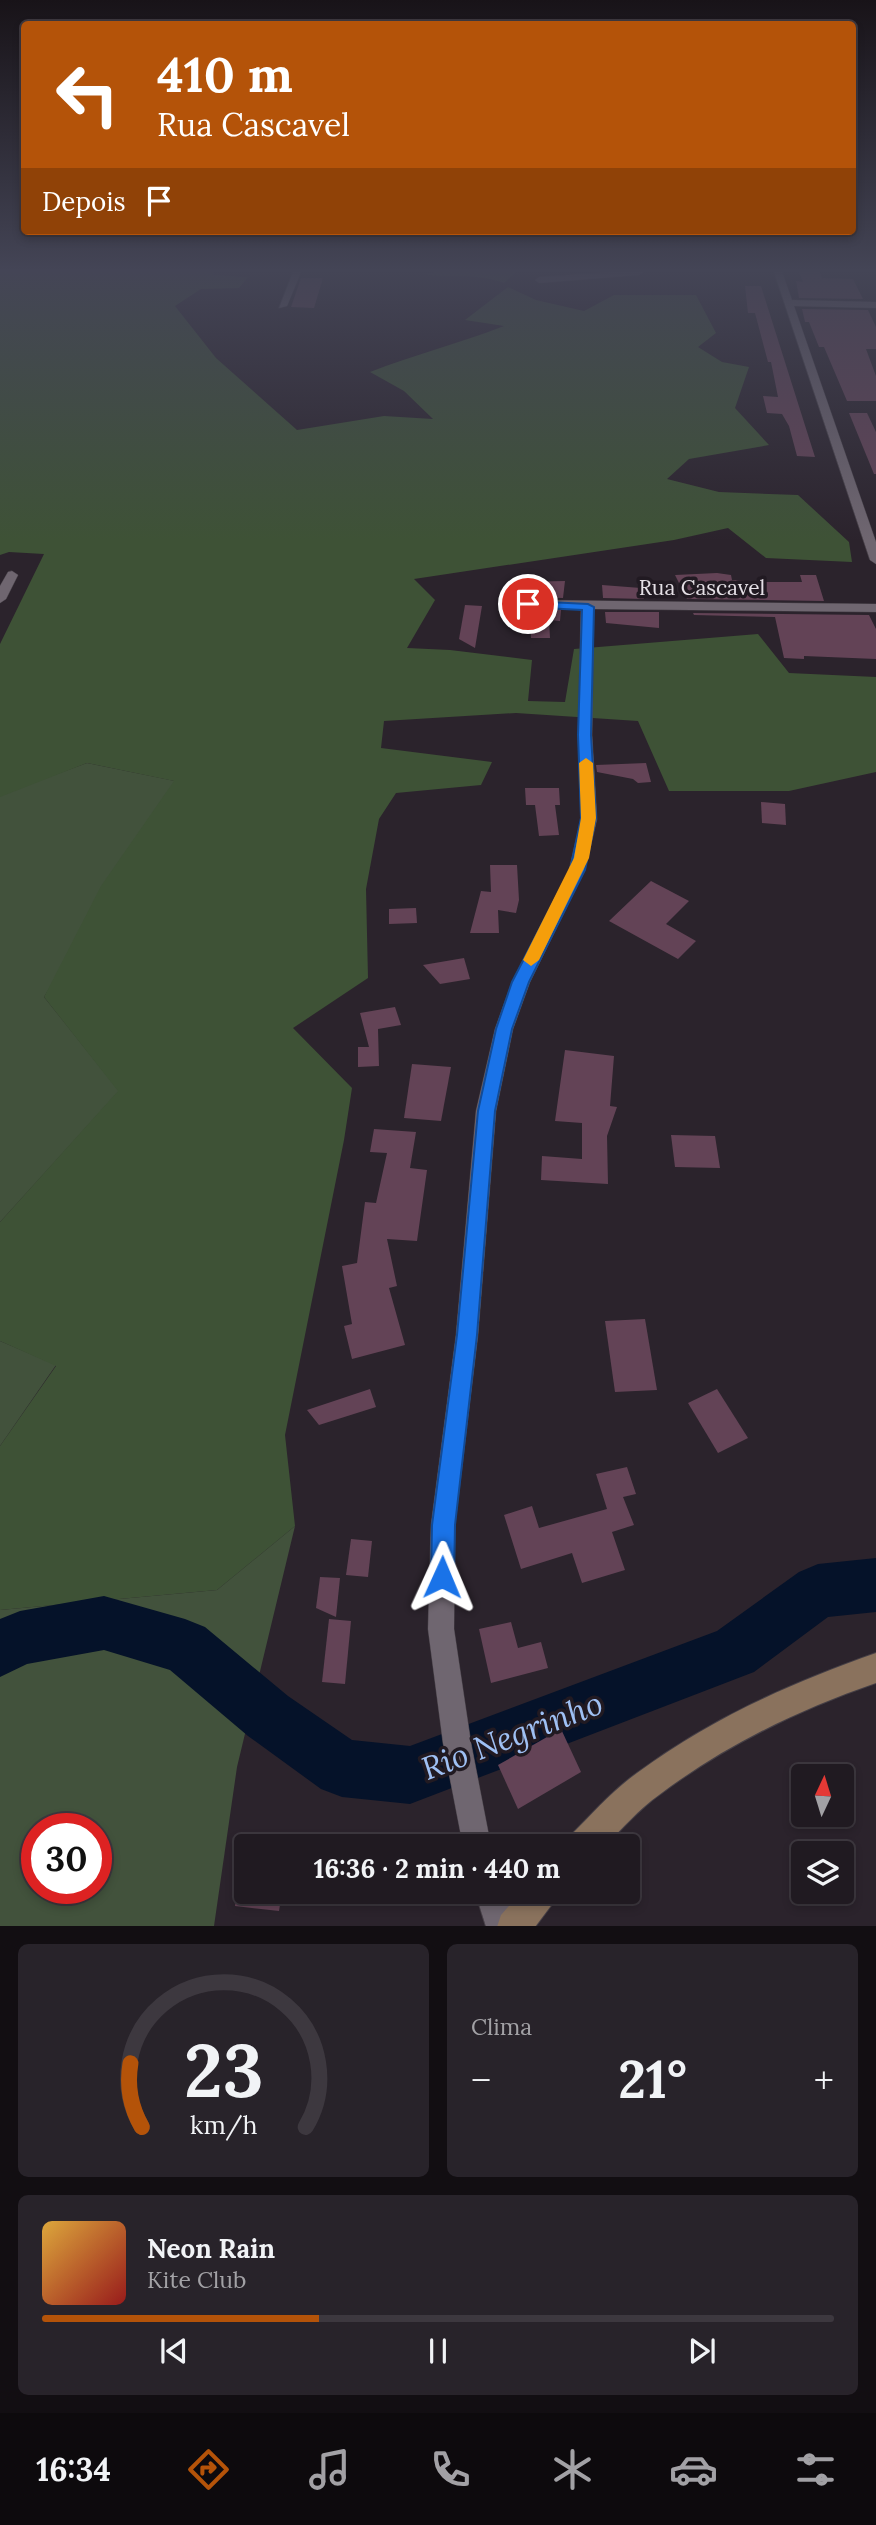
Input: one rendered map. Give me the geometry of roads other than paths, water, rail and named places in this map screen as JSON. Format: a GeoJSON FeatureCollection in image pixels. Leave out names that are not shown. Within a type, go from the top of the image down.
{"type":"FeatureCollection","features":[{"type":"Feature","properties":{"kind":"main road"},"geometry":{"type":"LineString","coordinates":[[595,1834],[646,1785],[724,1733],[805,1693],[876,1668]]}},
{"type":"Feature","properties":{"kind":"main road"},"geometry":{"type":"LineString","coordinates":[[514,1926],[532,1904]]}},
{"type":"Feature","properties":{"kind":"street"},"geometry":{"type":"LineString","coordinates":[[809,362],[876,560]]}},
{"type":"Feature","properties":{"kind":"street"},"geometry":{"type":"LineString","coordinates":[[0,599],[12,575]]}},
{"type":"Feature","properties":{"kind":"street","name":"Rua Cascavel"},"geometry":{"type":"LineString","coordinates":[[528,604],[588,607],[876,608]]}},
{"type":"Feature","properties":{"kind":"street"},"geometry":{"type":"LineString","coordinates":[[475,1834],[457,1743],[441,1629],[443,1525],[467,1335],[486,1111],[504,1029],[520,982],[577,870],[589,818],[585,735],[588,607]]}},
{"type":"Feature","properties":{"kind":"street"},"geometry":{"type":"LineString","coordinates":[[494,1904],[501,1926]]}},
{"type":"Feature","properties":{"kind":"waterway","name":"Rio Negrinho"},"geometry":{"type":"LineString","coordinates":[[0,1649],[20,1638],[104,1623],[185,1647],[268,1716],[342,1768],[410,1775],[734,1652],[818,1591],[876,1585]]}}]}
